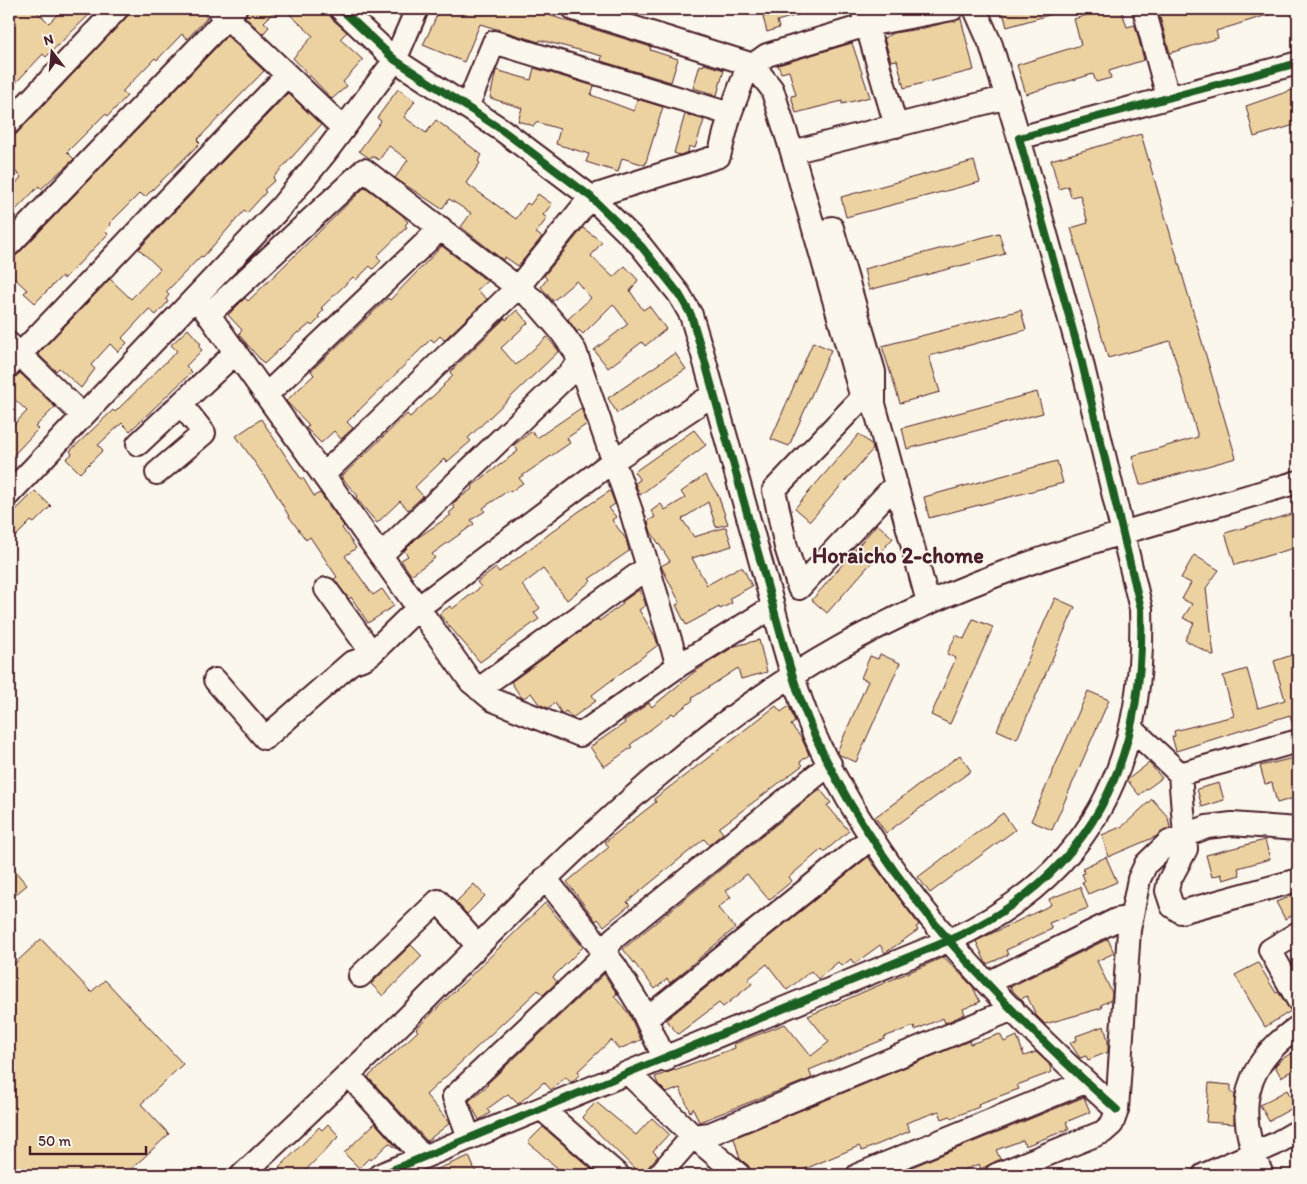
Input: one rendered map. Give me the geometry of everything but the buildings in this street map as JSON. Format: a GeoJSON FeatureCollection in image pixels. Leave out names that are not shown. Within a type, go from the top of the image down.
{"type":"FeatureCollection","features":[{"type":"Feature","properties":{"kind":"street"},"geometry":{"type":"LineString","coordinates":[[9,123],[117,9]]}},
{"type":"Feature","properties":{"kind":"street"},"geometry":{"type":"LineString","coordinates":[[341,9],[395,60],[502,130],[591,197],[641,246],[679,294],[691,315],[792,677],[830,764],[870,838],[950,940],[1013,1009],[1085,1082],[1117,1110]]}},
{"type":"Feature","properties":{"kind":"street"},"geometry":{"type":"LineString","coordinates":[[202,305],[395,60],[416,9]]}},
{"type":"Feature","properties":{"kind":"street"},"geometry":{"type":"LineString","coordinates":[[574,9],[753,65],[772,89],[868,397],[874,404],[928,602]]}},
{"type":"Feature","properties":{"kind":"street"},"geometry":{"type":"LineString","coordinates":[[323,475],[518,287],[591,197],[719,156],[730,114],[747,69],[767,55],[864,17],[952,9]]}},
{"type":"Feature","properties":{"kind":"street"},"geometry":{"type":"LineString","coordinates":[[380,1175],[415,1165],[470,1138],[665,1060],[950,940],[1002,911],[1062,863],[1086,833],[1105,802],[1125,752],[1132,728],[1142,651],[1141,608],[1081,359],[1008,97],[991,45],[975,9]]}},
{"type":"Feature","properties":{"kind":"street"},"geometry":{"type":"LineString","coordinates":[[1144,9],[1168,97]]}},
{"type":"Feature","properties":{"kind":"street"},"geometry":{"type":"LineString","coordinates":[[9,246],[227,12],[287,75],[343,128]]}},
{"type":"Feature","properties":{"kind":"street"},"geometry":{"type":"LineString","coordinates":[[864,17],[896,126]]}},
{"type":"Feature","properties":{"kind":"street"},"geometry":{"type":"LineString","coordinates":[[467,107],[494,42],[730,114]]}},
{"type":"Feature","properties":{"kind":"street"},"geometry":{"type":"LineString","coordinates":[[1019,138],[1298,63]]}},
{"type":"Feature","properties":{"kind":"street"},"geometry":{"type":"LineString","coordinates":[[83,416],[12,355],[287,75]]}},
{"type":"Feature","properties":{"kind":"street"},"geometry":{"type":"LineString","coordinates":[[792,152],[1008,97]]}},
{"type":"Feature","properties":{"kind":"street"},"geometry":{"type":"LineString","coordinates":[[9,494],[83,416],[202,305],[364,170],[535,301],[575,351],[614,461],[678,666]]}},
{"type":"Feature","properties":{"kind":"street"},"geometry":{"type":"LineString","coordinates":[[266,394],[441,228]]}},
{"type":"Feature","properties":{"kind":"street"},"geometry":{"type":"LineString","coordinates":[[832,228],[874,372],[868,397],[774,490],[786,547],[799,588],[896,484]]}},
{"type":"Feature","properties":{"kind":"street"},"geometry":{"type":"LineString","coordinates":[[202,305],[471,682],[493,700],[580,735],[678,666],[773,607]]}},
{"type":"Feature","properties":{"kind":"street"},"geometry":{"type":"LineString","coordinates":[[138,444],[236,352]]}},
{"type":"Feature","properties":{"kind":"street"},"geometry":{"type":"LineString","coordinates":[[381,556],[579,364]]}},
{"type":"Feature","properties":{"kind":"street"},"geometry":{"type":"LineString","coordinates":[[215,680],[265,738],[351,663],[365,658],[372,653],[418,608],[614,461],[714,394]]}},
{"type":"Feature","properties":{"kind":"street"},"geometry":{"type":"LineString","coordinates":[[157,473],[204,433],[181,404]]}},
{"type":"Feature","properties":{"kind":"street"},"geometry":{"type":"LineString","coordinates":[[242,1175],[348,1074],[612,815],[673,764],[734,717],[792,677],[834,650],[928,602],[1054,553],[1298,482]]}},
{"type":"Feature","properties":{"kind":"street"},"geometry":{"type":"LineString","coordinates":[[479,689],[648,567]]}},
{"type":"Feature","properties":{"kind":"street"},"geometry":{"type":"LineString","coordinates":[[326,589],[372,653]]}},
{"type":"Feature","properties":{"kind":"street"},"geometry":{"type":"LineString","coordinates":[[1132,728],[1180,774],[1186,834],[1185,854],[1167,886],[1170,902],[1178,911],[1181,912],[1298,880]]}},
{"type":"Feature","properties":{"kind":"street"},"geometry":{"type":"LineString","coordinates":[[1180,774],[1298,742]]}},
{"type":"Feature","properties":{"kind":"street"},"geometry":{"type":"LineString","coordinates":[[470,1138],[454,1097],[605,952],[614,938],[830,764]]}},
{"type":"Feature","properties":{"kind":"street"},"geometry":{"type":"LineString","coordinates":[[996,1175],[1103,1132],[1112,1124],[1117,1110],[1131,917],[1139,879],[1146,864],[1169,842],[1207,827],[1232,824],[1298,829]]}},
{"type":"Feature","properties":{"kind":"street"},"geometry":{"type":"LineString","coordinates":[[646,1019],[870,838]]}},
{"type":"Feature","properties":{"kind":"street"},"geometry":{"type":"LineString","coordinates":[[546,878],[605,952],[646,1019],[665,1060]]}},
{"type":"Feature","properties":{"kind":"street"},"geometry":{"type":"LineString","coordinates":[[360,976],[438,901],[478,946]]}},
{"type":"Feature","properties":{"kind":"street"},"geometry":{"type":"LineString","coordinates":[[988,983],[1116,920],[1131,917]]}},
{"type":"Feature","properties":{"kind":"street"},"geometry":{"type":"LineString","coordinates":[[1298,933],[1270,950],[1298,1000]]}},
{"type":"Feature","properties":{"kind":"street"},"geometry":{"type":"LineString","coordinates":[[659,1175],[693,1136],[710,1134],[1013,1009]]}},
{"type":"Feature","properties":{"kind":"street"},"geometry":{"type":"LineString","coordinates":[[1262,1175],[1253,1154],[1245,1115],[1248,1089],[1268,1052],[1280,1040],[1298,1027]]}},
{"type":"Feature","properties":{"kind":"street"},"geometry":{"type":"LineString","coordinates":[[348,1074],[415,1165]]}},
{"type":"Feature","properties":{"kind":"street"},"geometry":{"type":"LineString","coordinates":[[629,1074],[693,1136],[739,1175]]}},
{"type":"Feature","properties":{"kind":"street"},"geometry":{"type":"LineString","coordinates":[[858,1175],[1085,1082]]}},
{"type":"Feature","properties":{"kind":"street"},"geometry":{"type":"LineString","coordinates":[[542,1108],[618,1175]]}},
{"type":"Feature","properties":{"kind":"street"},"geometry":{"type":"LineString","coordinates":[[1204,1175],[1253,1154],[1298,1131]]}},
{"type":"Feature","properties":{"kind":"cycle path"},"geometry":{"type":"LineString","coordinates":[[341,9],[395,60],[502,130],[591,197],[641,246],[679,294],[691,315],[703,355],[796,687],[821,749],[849,800],[880,850],[914,898],[951,943],[1032,1030],[1117,1110]]}},
{"type":"Feature","properties":{"kind":"cycle path"},"geometry":{"type":"LineString","coordinates":[[380,1175],[950,940],[999,913],[1041,882],[1075,847],[1101,807],[1120,763],[1133,715],[1140,664],[1141,609],[1081,359],[1019,138],[1298,63]]}},
{"type":"Feature","properties":{"kind":"district","name":"Horaicho 2-chome"},"geometry":{"type":"Point","coordinates":[898,555]}}]}
